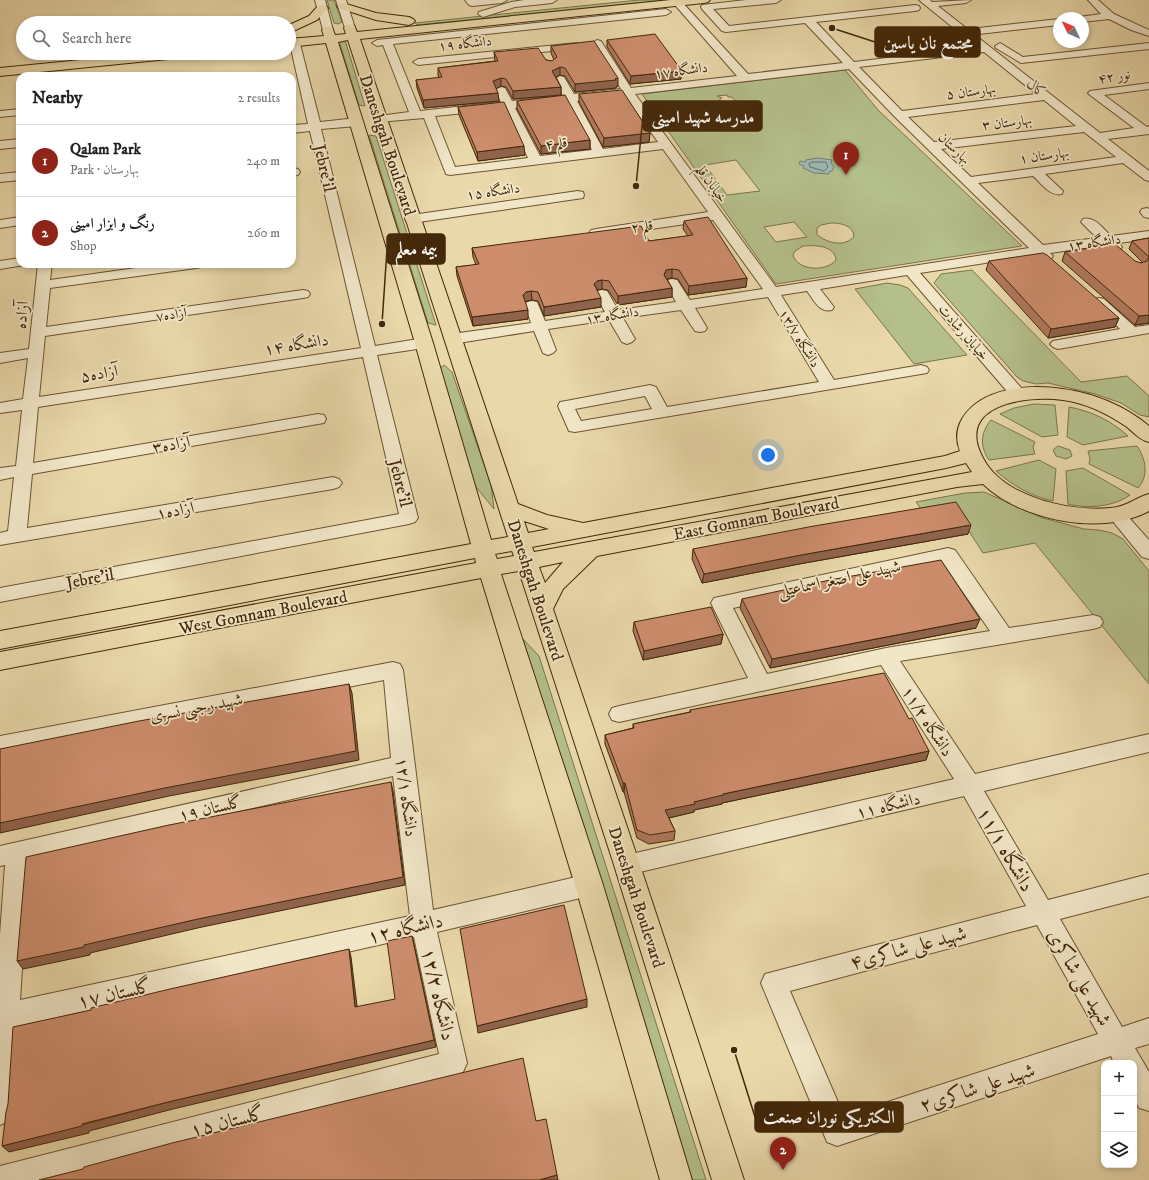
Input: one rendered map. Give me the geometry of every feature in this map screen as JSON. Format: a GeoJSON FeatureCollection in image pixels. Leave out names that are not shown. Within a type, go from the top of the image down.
{"type":"FeatureCollection","features":[{"type":"Feature","properties":{"kind":"main road"},"geometry":{"type":"LineString","coordinates":[[360,59],[389,37],[412,26],[483,14],[618,0]]}},
{"type":"Feature","properties":{"kind":"main road"},"geometry":{"type":"LineString","coordinates":[[296,40],[341,33],[412,26],[704,0]]}},
{"type":"Feature","properties":{"kind":"main road"},"geometry":{"type":"LineString","coordinates":[[342,3],[363,14],[412,26]]}},
{"type":"Feature","properties":{"kind":"main road"},"geometry":{"type":"LineString","coordinates":[[296,26],[313,18],[321,4]]}},
{"type":"Feature","properties":{"kind":"main road","name":"Daneshgah Boulevard"},"geometry":{"type":"LineString","coordinates":[[341,33],[360,59],[627,865],[728,1180]]}},
{"type":"Feature","properties":{"kind":"main road","name":"Daneshgah Boulevard"},"geometry":{"type":"LineString","coordinates":[[341,33],[338,59],[424,343],[486,559],[589,884],[676,1180]]}},
{"type":"Feature","properties":{"kind":"main road"},"geometry":{"type":"LineString","coordinates":[[296,43],[338,59]]}},
{"type":"Feature","properties":{"kind":"main road"},"geometry":{"type":"LineString","coordinates":[[0,72],[62,60]]}},
{"type":"Feature","properties":{"kind":"main road"},"geometry":{"type":"LineString","coordinates":[[0,63],[46,63],[89,60]]}},
{"type":"Feature","properties":{"kind":"main road"},"geometry":{"type":"LineString","coordinates":[[1144,427],[1091,401],[1059,394],[1018,394],[997,400],[980,410],[970,422],[966,438],[970,455],[986,477],[1006,492],[1039,507],[1061,514],[1090,517],[1117,515],[1144,506],[1149,501]]}},
{"type":"Feature","properties":{"kind":"main road","name":"East Gomnam Boulevard"},"geometry":{"type":"LineString","coordinates":[[524,553],[590,540],[946,462],[970,455]]}},
{"type":"Feature","properties":{"kind":"main road","name":"East Gomnam Boulevard"},"geometry":{"type":"LineString","coordinates":[[590,540],[957,480],[986,477]]}},
{"type":"Feature","properties":{"kind":"main road"},"geometry":{"type":"LineString","coordinates":[[509,508],[558,525],[590,540],[572,566],[555,584],[542,609]]}},
{"type":"Feature","properties":{"kind":"main road","name":"West Gomnam Boulevard"},"geometry":{"type":"LineString","coordinates":[[0,640],[524,553]]}},
{"type":"Feature","properties":{"kind":"main road","name":"West Gomnam Boulevard"},"geometry":{"type":"LineString","coordinates":[[0,661],[486,559]]}},
{"type":"Feature","properties":{"kind":"street"},"geometry":{"type":"LineString","coordinates":[[471,1],[502,0]]}},
{"type":"Feature","properties":{"kind":"street"},"geometry":{"type":"LineString","coordinates":[[483,14],[514,4],[552,0]]}},
{"type":"Feature","properties":{"kind":"street"},"geometry":{"type":"LineString","coordinates":[[776,0],[706,7],[726,29],[915,8]]}},
{"type":"Feature","properties":{"kind":"street"},"geometry":{"type":"LineString","coordinates":[[929,1],[966,0]]}},
{"type":"Feature","properties":{"kind":"street"},"geometry":{"type":"LineString","coordinates":[[1093,0],[1095,4],[1111,16],[1135,29],[1149,33]]}},
{"type":"Feature","properties":{"kind":"street"},"geometry":{"type":"LineString","coordinates":[[929,1],[986,49],[1149,178]]}},
{"type":"Feature","properties":{"kind":"street"},"geometry":{"type":"LineString","coordinates":[[929,1],[1149,174]]}},
{"type":"Feature","properties":{"kind":"street","name":"Daneshgah Boulevard"},"geometry":{"type":"LineString","coordinates":[[341,33],[342,3]]}},
{"type":"Feature","properties":{"kind":"street"},"geometry":{"type":"LineString","coordinates":[[678,3],[745,78]]}},
{"type":"Feature","properties":{"kind":"street","name":"Daneshgah Boulevard"},"geometry":{"type":"LineString","coordinates":[[321,4],[341,33]]}},
{"type":"Feature","properties":{"kind":"street"},"geometry":{"type":"LineString","coordinates":[[416,115],[397,64],[382,42],[666,12]]}},
{"type":"Feature","properties":{"kind":"street"},"geometry":{"type":"LineString","coordinates":[[1089,18],[1111,16]]}},
{"type":"Feature","properties":{"kind":"street","name":"بهارستان"},"geometry":{"type":"LineString","coordinates":[[808,20],[899,115],[1057,265]]}},
{"type":"Feature","properties":{"kind":"street"},"geometry":{"type":"LineString","coordinates":[[1053,23],[979,31],[1021,60],[1149,46]]}},
{"type":"Feature","properties":{"kind":"street","name":"دانشگاه ۱۹"},"geometry":{"type":"LineString","coordinates":[[418,62],[612,42]]}},
{"type":"Feature","properties":{"kind":"street","name":"خیابان قلم"},"geometry":{"type":"LineString","coordinates":[[597,44],[628,92],[772,292]]}},
{"type":"Feature","properties":{"kind":"street"},"geometry":{"type":"LineString","coordinates":[[943,44],[963,61]]}},
{"type":"Feature","properties":{"kind":"street"},"geometry":{"type":"LineString","coordinates":[[542,49],[548,60]]}},
{"type":"Feature","properties":{"kind":"street","name":"دانشگاه ۱۷"},"geometry":{"type":"LineString","coordinates":[[380,119],[428,113],[449,107],[508,104],[628,92],[660,85],[745,78],[815,66],[852,65],[986,49]]}},
{"type":"Feature","properties":{"kind":"street"},"geometry":{"type":"LineString","coordinates":[[893,51],[913,68]]}},
{"type":"Feature","properties":{"kind":"street"},"geometry":{"type":"LineString","coordinates":[[488,54],[494,66]]}},
{"type":"Feature","properties":{"kind":"street","name":"Jebre'il"},"geometry":{"type":"LineString","coordinates":[[0,596],[409,518],[315,127],[296,59]]}},
{"type":"Feature","properties":{"kind":"street"},"geometry":{"type":"LineString","coordinates":[[560,79],[599,153]]}},
{"type":"Feature","properties":{"kind":"street","name":"نور ۴۲"},"geometry":{"type":"LineString","coordinates":[[1146,130],[1094,93],[1149,86]]}},
{"type":"Feature","properties":{"kind":"street"},"geometry":{"type":"LineString","coordinates":[[1019,101],[1008,92],[1035,88]]}},
{"type":"Feature","properties":{"kind":"street"},"geometry":{"type":"LineString","coordinates":[[501,90],[536,161]]}},
{"type":"Feature","properties":{"kind":"street","name":"بهارستان ۵"},"geometry":{"type":"LineString","coordinates":[[899,115],[1019,101],[1046,96]]}},
{"type":"Feature","properties":{"kind":"street"},"geometry":{"type":"LineString","coordinates":[[952,98],[962,108]]}},
{"type":"Feature","properties":{"kind":"street"},"geometry":{"type":"LineString","coordinates":[[0,114],[16,112]]}},
{"type":"Feature","properties":{"kind":"street","name":"قلم ۴"},"geometry":{"type":"LineString","coordinates":[[428,113],[450,171],[666,145]]}},
{"type":"Feature","properties":{"kind":"street"},"geometry":{"type":"LineString","coordinates":[[296,129],[357,122]]}},
{"type":"Feature","properties":{"kind":"street","name":"بهارستان ۳"},"geometry":{"type":"LineString","coordinates":[[932,146],[1086,128]]}},
{"type":"Feature","properties":{"kind":"street"},"geometry":{"type":"LineString","coordinates":[[1102,136],[1146,130]]}},
{"type":"Feature","properties":{"kind":"street"},"geometry":{"type":"LineString","coordinates":[[0,145],[16,143]]}},
{"type":"Feature","properties":{"kind":"street","name":"بهارستان ۱"},"geometry":{"type":"LineString","coordinates":[[968,181],[1125,159]]}},
{"type":"Feature","properties":{"kind":"street"},"geometry":{"type":"LineString","coordinates":[[1036,172],[1057,191]]}},
{"type":"Feature","properties":{"kind":"street"},"geometry":{"type":"LineString","coordinates":[[0,178],[16,176]]}},
{"type":"Feature","properties":{"kind":"street","name":"دانشگاه ۱۵"},"geometry":{"type":"LineString","coordinates":[[412,219],[578,195]]}},
{"type":"Feature","properties":{"kind":"street","name":"قلم ۲"},"geometry":{"type":"LineString","coordinates":[[582,234],[717,216]]}},
{"type":"Feature","properties":{"kind":"street"},"geometry":{"type":"LineString","coordinates":[[0,224],[16,222]]}},
{"type":"Feature","properties":{"kind":"street"},"geometry":{"type":"LineString","coordinates":[[1088,222],[1126,256]]}},
{"type":"Feature","properties":{"kind":"street","name":"دانشگاه ۱۳"},"geometry":{"type":"LineString","coordinates":[[452,339],[910,270],[1006,260],[1040,250],[1149,235]]}},
{"type":"Feature","properties":{"kind":"street"},"geometry":{"type":"LineString","coordinates":[[0,265],[16,263]]}},
{"type":"Feature","properties":{"kind":"street","name":"آزاده"},"geometry":{"type":"LineString","coordinates":[[9,538],[24,470],[45,268]]}},
{"type":"Feature","properties":{"kind":"street"},"geometry":{"type":"LineString","coordinates":[[43,285],[167,268]]}},
{"type":"Feature","properties":{"kind":"street","name":"خیابان رشادت"},"geometry":{"type":"LineString","coordinates":[[910,270],[1018,394]]}},
{"type":"Feature","properties":{"kind":"street"},"geometry":{"type":"LineString","coordinates":[[672,283],[700,328]]}},
{"type":"Feature","properties":{"kind":"street"},"geometry":{"type":"LineString","coordinates":[[811,286],[827,307]]}},
{"type":"Feature","properties":{"kind":"street"},"geometry":{"type":"LineString","coordinates":[[1086,291],[1132,332]]}},
{"type":"Feature","properties":{"kind":"street","name":"دانشگاه ۱۳/۷"},"geometry":{"type":"LineString","coordinates":[[772,292],[829,385]]}},
{"type":"Feature","properties":{"kind":"street","name":"آزاده۷"},"geometry":{"type":"LineString","coordinates":[[38,333],[303,294]]}},
{"type":"Feature","properties":{"kind":"street"},"geometry":{"type":"LineString","coordinates":[[602,294],[627,339]]}},
{"type":"Feature","properties":{"kind":"street"},"geometry":{"type":"LineString","coordinates":[[532,305],[548,350]]}},
{"type":"Feature","properties":{"kind":"street"},"geometry":{"type":"LineString","coordinates":[[1058,344],[1149,329]]}},
{"type":"Feature","properties":{"kind":"street","name":"دانشگاه ۱۴"},"geometry":{"type":"LineString","coordinates":[[173,382],[424,343]]}},
{"type":"Feature","properties":{"kind":"street"},"geometry":{"type":"LineString","coordinates":[[0,358],[36,352]]}},
{"type":"Feature","properties":{"kind":"street"},"geometry":{"type":"LineString","coordinates":[[662,413],[650,390],[566,406],[575,427],[662,413],[921,370]]}},
{"type":"Feature","properties":{"kind":"street","name":"آزاده۵"},"geometry":{"type":"LineString","coordinates":[[0,408],[173,382]]}},
{"type":"Feature","properties":{"kind":"street","name":"آزاده۳"},"geometry":{"type":"LineString","coordinates":[[0,474],[318,419]]}},
{"type":"Feature","properties":{"kind":"street","name":"آزاده۱"},"geometry":{"type":"LineString","coordinates":[[9,538],[333,483]]}},
{"type":"Feature","properties":{"kind":"street"},"geometry":{"type":"LineString","coordinates":[[1117,515],[1149,552]]}},
{"type":"Feature","properties":{"kind":"street","name":"شهید علی اصغر اسماعیلی"},"geometry":{"type":"LineString","coordinates":[[760,683],[721,603],[948,555],[1004,637]]}},
{"type":"Feature","properties":{"kind":"street"},"geometry":{"type":"LineString","coordinates":[[619,714],[886,656],[1093,622]]}},
{"type":"Feature","properties":{"kind":"street","name":"دانشگاه ۱۱/۲"},"geometry":{"type":"LineString","coordinates":[[886,656],[970,786]]}},
{"type":"Feature","properties":{"kind":"street","name":"شهید رجبی نسری"},"geometry":{"type":"LineString","coordinates":[[0,745],[393,670]]}},
{"type":"Feature","properties":{"kind":"street","name":"دانشگاه ۱۲/۱"},"geometry":{"type":"LineString","coordinates":[[393,670],[402,766],[423,924]]}},
{"type":"Feature","properties":{"kind":"street","name":"دانشگاه ۱۱"},"geometry":{"type":"LineString","coordinates":[[627,865],[1149,743]]}},
{"type":"Feature","properties":{"kind":"street","name":"گلستان ۱۹"},"geometry":{"type":"LineString","coordinates":[[9,854],[402,766]]}},
{"type":"Feature","properties":{"kind":"street","name":"دانشگاه ۱۱/۱"},"geometry":{"type":"LineString","coordinates":[[970,786],[1042,912]]}},
{"type":"Feature","properties":{"kind":"street"},"geometry":{"type":"LineString","coordinates":[[0,1111],[7,1016],[9,854]]}},
{"type":"Feature","properties":{"kind":"street","name":"دانشگاه ۱۲"},"geometry":{"type":"LineString","coordinates":[[221,969],[423,924],[589,884]]}},
{"type":"Feature","properties":{"kind":"street","name":"شهید علی شاکری۴"},"geometry":{"type":"LineString","coordinates":[[837,1132],[774,983],[1149,885]]}},
{"type":"Feature","properties":{"kind":"street","name":"شهید علی شاکری"},"geometry":{"type":"LineString","coordinates":[[1042,912],[1123,1053]]}},
{"type":"Feature","properties":{"kind":"street","name":"دانشگاه ۱۲/۲"},"geometry":{"type":"LineString","coordinates":[[423,924],[454,1063]]}},
{"type":"Feature","properties":{"kind":"street","name":"گلستان ۱۷"},"geometry":{"type":"LineString","coordinates":[[7,1016],[221,969]]}},
{"type":"Feature","properties":{"kind":"street","name":"شهید علی شاکری۲"},"geometry":{"type":"LineString","coordinates":[[837,1132],[1123,1053],[1149,1031]]}},
{"type":"Feature","properties":{"kind":"street","name":"گلستان ۱۵"},"geometry":{"type":"LineString","coordinates":[[0,1180],[454,1063]]}},
{"type":"Feature","properties":{"kind":"street"},"geometry":{"type":"LineString","coordinates":[[1137,1077],[1149,1098]]}},
{"type":"Feature","properties":{"kind":"green space"},"geometry":{"type":"Polygon","coordinates":[[[327,0],[334,0],[342,22],[338,24],[334,23],[327,0]]]}},
{"type":"Feature","properties":{"kind":"green space"},"geometry":{"type":"Polygon","coordinates":[[[639,0],[667,0],[417,25],[415,23],[639,0]]]}},
{"type":"Feature","properties":{"kind":"green space"},"geometry":{"type":"Polygon","coordinates":[[[345,40],[365,106],[359,105],[339,41],[345,40]]]}},
{"type":"Feature","properties":{"kind":"green space"},"geometry":{"type":"Polygon","coordinates":[[[845,70],[878,110],[1022,246],[776,284],[642,94],[845,70]],[[727,95],[717,96],[722,98],[716,103],[719,105],[715,108],[718,111],[717,113],[708,114],[702,119],[698,118],[693,123],[686,121],[690,126],[696,126],[698,128],[747,121],[745,118],[750,117],[732,97],[728,97],[727,95]],[[736,160],[705,165],[727,195],[760,191],[736,160]],[[794,222],[764,227],[776,242],[807,237],[794,222]],[[838,223],[821,225],[817,228],[817,234],[830,242],[846,242],[854,236],[849,227],[838,223]],[[803,246],[795,251],[793,255],[800,264],[813,268],[826,267],[836,260],[832,251],[818,246],[803,246]]]}},
{"type":"Feature","properties":{"kind":"green space"},"geometry":{"type":"Polygon","coordinates":[[[369,135],[376,136],[436,325],[428,323],[369,135]]]}},
{"type":"Feature","properties":{"kind":"green space"},"geometry":{"type":"Polygon","coordinates":[[[972,270],[1081,382],[1127,376],[1149,396],[1149,417],[1140,415],[1121,403],[1095,394],[1048,383],[1036,384],[1023,381],[1017,377],[934,283],[941,274],[972,270]]]}},
{"type":"Feature","properties":{"kind":"green space"},"geometry":{"type":"Polygon","coordinates":[[[887,283],[908,288],[967,355],[914,364],[855,289],[887,283]]]}},
{"type":"Feature","properties":{"kind":"green space"},"geometry":{"type":"Polygon","coordinates":[[[444,365],[452,372],[491,485],[494,509],[472,482],[438,370],[444,365]]]}},
{"type":"Feature","properties":{"kind":"green space"},"geometry":{"type":"Polygon","coordinates":[[[1034,404],[1055,405],[1058,435],[1042,437],[1000,414],[1014,408],[1034,404]]]}},
{"type":"Feature","properties":{"kind":"green space"},"geometry":{"type":"Polygon","coordinates":[[[1069,407],[1101,417],[1128,436],[1083,445],[1067,437],[1069,407]]]}},
{"type":"Feature","properties":{"kind":"green space"},"geometry":{"type":"Polygon","coordinates":[[[991,420],[1035,442],[1033,447],[1035,454],[989,460],[984,450],[982,440],[987,425],[991,420]]]}},
{"type":"Feature","properties":{"kind":"green space"},"geometry":{"type":"Polygon","coordinates":[[[1058,446],[1070,450],[1072,456],[1066,459],[1056,456],[1053,450],[1058,446]]]}},
{"type":"Feature","properties":{"kind":"green space"},"geometry":{"type":"Polygon","coordinates":[[[1137,446],[1145,467],[1144,478],[1138,488],[1089,464],[1090,459],[1088,451],[1137,446]]]}},
{"type":"Feature","properties":{"kind":"green space"},"geometry":{"type":"Polygon","coordinates":[[[1039,460],[1056,469],[1053,501],[1023,490],[996,471],[1039,460]]]}},
{"type":"Feature","properties":{"kind":"green space"},"geometry":{"type":"Polygon","coordinates":[[[1083,468],[1130,495],[1116,502],[1100,506],[1076,506],[1068,504],[1066,471],[1083,468]]]}},
{"type":"Feature","properties":{"kind":"green space"},"geometry":{"type":"Polygon","coordinates":[[[984,492],[1043,518],[1084,529],[1112,533],[1123,539],[1149,571],[1149,684],[1035,543],[983,553],[954,508],[923,512],[916,502],[965,493],[984,492]]]}},
{"type":"Feature","properties":{"kind":"green space"},"geometry":{"type":"Polygon","coordinates":[[[523,639],[539,656],[706,1180],[693,1180],[688,1173],[523,639]]]}},
{"type":"Feature","properties":{"kind":"water"},"geometry":{"type":"Polygon","coordinates":[[[818,158],[832,160],[831,163],[834,167],[829,174],[814,173],[803,168],[804,166],[799,164],[800,161],[805,162],[806,160],[818,158]]]}},
{"type":"Feature","properties":{"kind":"building"},"geometry":{"type":"Polygon","coordinates":[[[655,34],[682,71],[631,76],[607,40],[655,34]]]}},
{"type":"Feature","properties":{"kind":"building"},"geometry":{"type":"Polygon","coordinates":[[[594,41],[618,78],[615,79],[616,80],[575,84],[565,68],[560,67],[552,71],[561,87],[513,91],[506,79],[501,78],[493,81],[498,93],[423,100],[416,80],[442,77],[438,68],[498,61],[494,52],[538,48],[546,60],[552,61],[557,57],[551,46],[594,41]]]}},
{"type":"Feature","properties":{"kind":"building"},"geometry":{"type":"Polygon","coordinates":[[[622,90],[650,133],[604,138],[579,94],[622,90]]]}},
{"type":"Feature","properties":{"kind":"building"},"geometry":{"type":"Polygon","coordinates":[[[565,95],[590,140],[541,146],[517,101],[565,95]]]}},
{"type":"Feature","properties":{"kind":"building"},"geometry":{"type":"Polygon","coordinates":[[[504,102],[524,146],[477,152],[458,107],[504,102]]]}},
{"type":"Feature","properties":{"kind":"building"},"geometry":{"type":"Polygon","coordinates":[[[708,217],[747,278],[689,286],[679,270],[672,269],[666,270],[664,275],[672,288],[618,296],[609,281],[602,280],[597,281],[594,284],[601,298],[544,307],[538,292],[531,291],[526,292],[523,295],[528,310],[472,317],[456,267],[479,264],[472,248],[641,226],[649,241],[693,235],[684,221],[708,217]]]}},
{"type":"Feature","properties":{"kind":"building"},"geometry":{"type":"Polygon","coordinates":[[[1149,238],[1149,257],[1132,241],[1149,238]]]}},
{"type":"Feature","properties":{"kind":"building"},"geometry":{"type":"Polygon","coordinates":[[[1115,244],[1135,261],[1141,263],[1147,261],[1149,257],[1149,315],[1139,316],[1065,252],[1115,244]]]}},
{"type":"Feature","properties":{"kind":"building"},"geometry":{"type":"Polygon","coordinates":[[[1043,253],[1119,318],[1051,329],[989,261],[1043,253]]]}},
{"type":"Feature","properties":{"kind":"building"},"geometry":{"type":"Polygon","coordinates":[[[956,502],[971,525],[704,574],[693,549],[814,526],[956,502]]]}},
{"type":"Feature","properties":{"kind":"building"},"geometry":{"type":"Polygon","coordinates":[[[941,560],[980,619],[772,659],[742,599],[830,580],[941,560]]]}},
{"type":"Feature","properties":{"kind":"building"},"geometry":{"type":"Polygon","coordinates":[[[711,607],[723,634],[644,651],[634,622],[711,607]]]}},
{"type":"Feature","properties":{"kind":"building"},"geometry":{"type":"Polygon","coordinates":[[[884,673],[909,719],[912,718],[929,751],[723,794],[694,802],[695,804],[665,810],[675,831],[650,835],[637,830],[625,783],[623,783],[605,735],[634,728],[633,724],[691,712],[690,710],[884,673]]]}},
{"type":"Feature","properties":{"kind":"building"},"geometry":{"type":"Polygon","coordinates":[[[349,684],[356,751],[165,788],[0,823],[0,749],[139,721],[349,684]]]}},
{"type":"Feature","properties":{"kind":"building"},"geometry":{"type":"Polygon","coordinates":[[[391,782],[403,877],[198,919],[84,945],[84,947],[17,961],[26,857],[169,825],[391,782]]]}},
{"type":"Feature","properties":{"kind":"building"},"geometry":{"type":"Polygon","coordinates":[[[564,905],[587,999],[477,1026],[460,929],[564,905]]]}},
{"type":"Feature","properties":{"kind":"building"},"geometry":{"type":"Polygon","coordinates":[[[412,936],[434,1040],[168,1102],[2,1146],[8,1104],[13,1027],[91,1010],[91,1008],[170,989],[349,949],[355,1007],[395,999],[387,941],[412,936]]]}},
{"type":"Feature","properties":{"kind":"building"},"geometry":{"type":"Polygon","coordinates":[[[523,1058],[536,1121],[546,1119],[557,1175],[539,1180],[39,1180],[172,1143],[523,1058]]]}},
{"type":"Feature","properties":{"kind":"place","name":"مجتمع نان یاسین"},"geometry":{"type":"Point","coordinates":[832,28]}},
{"type":"Feature","properties":{"kind":"place","name":"Qalam Park"},"geometry":{"type":"Point","coordinates":[846,175]}},
{"type":"Feature","properties":{"kind":"place","name":"مدرسه شهید امینی"},"geometry":{"type":"Point","coordinates":[636,186]}},
{"type":"Feature","properties":{"kind":"place","name":"بیمه معلم"},"geometry":{"type":"Point","coordinates":[382,324]}},
{"type":"Feature","properties":{"kind":"place","name":"الکتریکی نوران صنعت"},"geometry":{"type":"Point","coordinates":[734,1050]}},
{"type":"Feature","properties":{"kind":"place","name":"رنگ و ابزار امینی"},"geometry":{"type":"Point","coordinates":[783,1170]}},
{"type":"Feature","properties":{"kind":"water label","name":"کال"},"geometry":{"type":"Point","coordinates":[1037,88]}}]}
